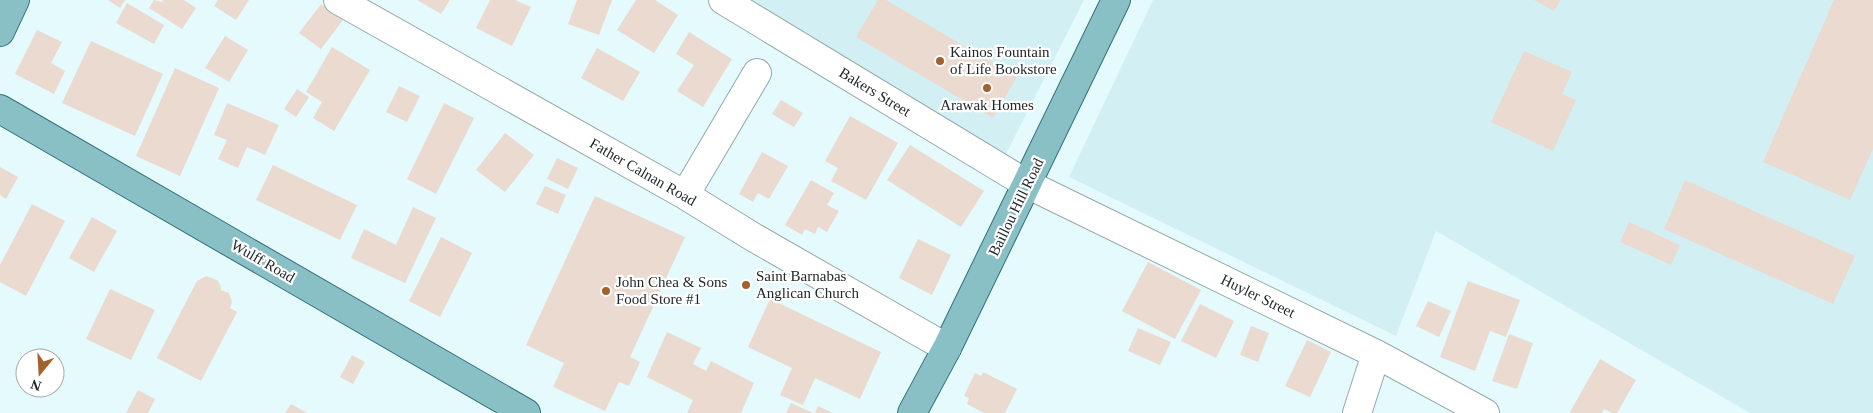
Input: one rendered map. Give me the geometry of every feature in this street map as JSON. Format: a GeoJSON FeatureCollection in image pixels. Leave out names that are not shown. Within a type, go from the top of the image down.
{"type":"FeatureCollection","features":[{"type":"Feature","properties":{"kind":"main road"},"geometry":{"type":"LineString","coordinates":[[0,32],[15,0]]}},
{"type":"Feature","properties":{"kind":"main road","name":"Baillou Hill Road"},"geometry":{"type":"LineString","coordinates":[[912,413],[947,348],[1116,0]]}},
{"type":"Feature","properties":{"kind":"main road","name":"Wulff Road"},"geometry":{"type":"LineString","coordinates":[[0,108],[526,413]]}},
{"type":"Feature","properties":{"kind":"street","name":"Father Calnan Road"},"geometry":{"type":"LineString","coordinates":[[338,0],[685,195],[752,238],[947,348]]}},
{"type":"Feature","properties":{"kind":"street","name":"Bakers Street"},"geometry":{"type":"LineString","coordinates":[[723,0],[1027,184]]}},
{"type":"Feature","properties":{"kind":"street"},"geometry":{"type":"LineString","coordinates":[[685,195],[757,74]]}},
{"type":"Feature","properties":{"kind":"street","name":"Huyler Street"},"geometry":{"type":"LineString","coordinates":[[1027,184],[1376,354],[1486,413]]}},
{"type":"Feature","properties":{"kind":"street"},"geometry":{"type":"LineString","coordinates":[[1358,413],[1376,354]]}},
{"type":"Feature","properties":{"kind":"shaded area"},"geometry":{"type":"Polygon","coordinates":[[[749,0],[1084,0],[1006,154],[749,0]]]}},
{"type":"Feature","properties":{"kind":"shaded area"},"geometry":{"type":"Polygon","coordinates":[[[1153,0],[1873,0],[1873,413],[1750,413],[1436,231],[1396,336],[1069,177],[1153,0]]]}},
{"type":"Feature","properties":{"kind":"building"},"geometry":{"type":"Polygon","coordinates":[[[108,0],[125,0],[120,8],[108,0]]]}},
{"type":"Feature","properties":{"kind":"building"},"geometry":{"type":"Polygon","coordinates":[[[154,0],[162,2],[163,0],[184,0],[196,8],[182,29],[149,8],[154,0]]]}},
{"type":"Feature","properties":{"kind":"building"},"geometry":{"type":"Polygon","coordinates":[[[218,0],[249,0],[236,20],[214,6],[218,0]]]}},
{"type":"Feature","properties":{"kind":"building"},"geometry":{"type":"Polygon","coordinates":[[[417,0],[450,0],[441,14],[417,0]]]}},
{"type":"Feature","properties":{"kind":"building"},"geometry":{"type":"Polygon","coordinates":[[[490,0],[515,0],[531,7],[512,46],[476,28],[490,0]]]}},
{"type":"Feature","properties":{"kind":"building"},"geometry":{"type":"Polygon","coordinates":[[[577,0],[612,0],[599,35],[568,24],[577,0]]]}},
{"type":"Feature","properties":{"kind":"building"},"geometry":{"type":"Polygon","coordinates":[[[636,0],[655,0],[678,15],[654,53],[617,30],[636,0]]]}},
{"type":"Feature","properties":{"kind":"building"},"geometry":{"type":"Polygon","coordinates":[[[878,0],[886,0],[1017,77],[993,118],[856,37],[878,0]]]}},
{"type":"Feature","properties":{"kind":"building"},"geometry":{"type":"Polygon","coordinates":[[[1534,0],[1561,0],[1554,11],[1534,0]]]}},
{"type":"Feature","properties":{"kind":"building"},"geometry":{"type":"Polygon","coordinates":[[[1834,0],[1873,0],[1873,149],[1850,200],[1763,162],[1834,0]]]}},
{"type":"Feature","properties":{"kind":"building"},"geometry":{"type":"Polygon","coordinates":[[[127,3],[164,25],[154,44],[116,23],[127,3]]]}},
{"type":"Feature","properties":{"kind":"building"},"geometry":{"type":"Polygon","coordinates":[[[321,4],[343,20],[321,49],[299,33],[321,4]]]}},
{"type":"Feature","properties":{"kind":"building"},"geometry":{"type":"Polygon","coordinates":[[[37,30],[62,42],[51,63],[65,71],[54,94],[15,74],[37,30]]]}},
{"type":"Feature","properties":{"kind":"building"},"geometry":{"type":"Polygon","coordinates":[[[689,32],[732,59],[703,107],[677,91],[694,65],[676,54],[689,32]]]}},
{"type":"Feature","properties":{"kind":"building"},"geometry":{"type":"Polygon","coordinates":[[[225,36],[248,50],[229,82],[205,68],[225,36]]]}},
{"type":"Feature","properties":{"kind":"building"},"geometry":{"type":"Polygon","coordinates":[[[91,41],[163,74],[135,136],[62,103],[91,41]]]}},
{"type":"Feature","properties":{"kind":"building"},"geometry":{"type":"Polygon","coordinates":[[[332,47],[370,70],[334,131],[313,118],[322,102],[306,92],[332,47]]]}},
{"type":"Feature","properties":{"kind":"building"},"geometry":{"type":"Polygon","coordinates":[[[597,48],[640,72],[623,101],[581,78],[597,48]]]}},
{"type":"Feature","properties":{"kind":"building"},"geometry":{"type":"Polygon","coordinates":[[[1524,51],[1572,72],[1562,94],[1576,100],[1553,151],[1491,122],[1524,51]]]}},
{"type":"Feature","properties":{"kind":"building"},"geometry":{"type":"Polygon","coordinates":[[[175,68],[219,88],[180,176],[136,156],[175,68]]]}},
{"type":"Feature","properties":{"kind":"building"},"geometry":{"type":"Polygon","coordinates":[[[399,86],[420,96],[407,122],[386,112],[399,86]]]}},
{"type":"Feature","properties":{"kind":"building"},"geometry":{"type":"Polygon","coordinates":[[[297,89],[309,97],[296,117],[284,109],[297,89]]]}},
{"type":"Feature","properties":{"kind":"building"},"geometry":{"type":"Polygon","coordinates":[[[781,100],[803,113],[794,127],[772,114],[781,100]]]}},
{"type":"Feature","properties":{"kind":"building"},"geometry":{"type":"Polygon","coordinates":[[[227,103],[279,125],[265,155],[247,147],[238,168],[218,159],[227,140],[214,135],[227,103]]]}},
{"type":"Feature","properties":{"kind":"building"},"geometry":{"type":"Polygon","coordinates":[[[444,103],[474,118],[436,194],[407,179],[444,103]]]}},
{"type":"Feature","properties":{"kind":"building"},"geometry":{"type":"Polygon","coordinates":[[[850,116],[898,143],[866,200],[831,181],[838,168],[825,161],[850,116]]]}},
{"type":"Feature","properties":{"kind":"building"},"geometry":{"type":"Polygon","coordinates":[[[505,133],[534,155],[505,192],[476,170],[505,133]]]}},
{"type":"Feature","properties":{"kind":"building"},"geometry":{"type":"Polygon","coordinates":[[[910,145],[984,191],[961,227],[887,180],[910,145]]]}},
{"type":"Feature","properties":{"kind":"building"},"geometry":{"type":"Polygon","coordinates":[[[762,152],[788,166],[769,199],[758,193],[753,202],[739,194],[762,152]]]}},
{"type":"Feature","properties":{"kind":"building"},"geometry":{"type":"Polygon","coordinates":[[[557,158],[578,168],[568,189],[547,179],[557,158]]]}},
{"type":"Feature","properties":{"kind":"building"},"geometry":{"type":"Polygon","coordinates":[[[273,165],[357,205],[340,240],[256,200],[273,165]]]}},
{"type":"Feature","properties":{"kind":"building"},"geometry":{"type":"Polygon","coordinates":[[[0,167],[18,177],[6,199],[0,195],[0,167]]]}},
{"type":"Feature","properties":{"kind":"building"},"geometry":{"type":"Polygon","coordinates":[[[811,180],[834,193],[827,205],[839,211],[827,232],[818,227],[815,234],[805,229],[802,235],[785,225],[811,180]]]}},
{"type":"Feature","properties":{"kind":"building"},"geometry":{"type":"Polygon","coordinates":[[[1685,180],[1855,256],[1833,304],[1664,229],[1685,180]]]}},
{"type":"Feature","properties":{"kind":"building"},"geometry":{"type":"Polygon","coordinates":[[[545,186],[566,195],[558,214],[536,204],[545,186]]]}},
{"type":"Feature","properties":{"kind":"building","name":"John Chea & Sons Food Store #1"},"geometry":{"type":"Polygon","coordinates":[[[595,196],[685,237],[630,357],[640,362],[629,386],[619,382],[605,411],[553,387],[564,363],[526,345],[595,196]]]}},
{"type":"Feature","properties":{"kind":"building"},"geometry":{"type":"Polygon","coordinates":[[[32,204],[65,221],[26,296],[0,282],[0,265],[32,204]]]}},
{"type":"Feature","properties":{"kind":"building"},"geometry":{"type":"Polygon","coordinates":[[[413,207],[436,218],[405,283],[351,258],[364,229],[396,245],[413,207]]]}},
{"type":"Feature","properties":{"kind":"building"},"geometry":{"type":"Polygon","coordinates":[[[92,217],[117,231],[94,272],[69,258],[92,217]]]}},
{"type":"Feature","properties":{"kind":"building"},"geometry":{"type":"Polygon","coordinates":[[[1629,222],[1680,245],[1671,265],[1620,242],[1629,222]]]}},
{"type":"Feature","properties":{"kind":"building"},"geometry":{"type":"Polygon","coordinates":[[[441,237],[472,253],[440,317],[409,301],[441,237]]]}},
{"type":"Feature","properties":{"kind":"building"},"geometry":{"type":"Polygon","coordinates":[[[918,239],[951,255],[932,295],[899,278],[918,239]]]}},
{"type":"Feature","properties":{"kind":"building"},"geometry":{"type":"Polygon","coordinates":[[[1148,262],[1201,290],[1175,339],[1122,311],[1148,262]]]}},
{"type":"Feature","properties":{"kind":"building"},"geometry":{"type":"Polygon","coordinates":[[[206,276],[217,280],[221,290],[229,293],[232,302],[230,308],[237,312],[201,381],[157,358],[197,281],[206,276]]]}},
{"type":"Feature","properties":{"kind":"building"},"geometry":{"type":"Polygon","coordinates":[[[1468,281],[1520,300],[1506,337],[1490,331],[1475,371],[1440,357],[1468,281]]]}},
{"type":"Feature","properties":{"kind":"building"},"geometry":{"type":"Polygon","coordinates":[[[110,289],[155,310],[131,360],[86,339],[110,289]]]}},
{"type":"Feature","properties":{"kind":"building"},"geometry":{"type":"Polygon","coordinates":[[[770,299],[881,352],[860,399],[815,378],[803,405],[780,395],[792,368],[748,347],[770,299]]]}},
{"type":"Feature","properties":{"kind":"building"},"geometry":{"type":"Polygon","coordinates":[[[1428,301],[1451,311],[1439,337],[1416,326],[1428,301]]]}},
{"type":"Feature","properties":{"kind":"building"},"geometry":{"type":"Polygon","coordinates":[[[1200,304],[1234,321],[1216,358],[1181,341],[1200,304]]]}},
{"type":"Feature","properties":{"kind":"building"},"geometry":{"type":"Polygon","coordinates":[[[1251,326],[1269,333],[1258,362],[1240,355],[1251,326]]]}},
{"type":"Feature","properties":{"kind":"building"},"geometry":{"type":"Polygon","coordinates":[[[1138,328],[1171,342],[1160,365],[1128,351],[1138,328]]]}},
{"type":"Feature","properties":{"kind":"building"},"geometry":{"type":"Polygon","coordinates":[[[667,332],[701,348],[693,364],[706,371],[711,361],[754,383],[741,413],[687,413],[693,400],[647,377],[667,332]]]}},
{"type":"Feature","properties":{"kind":"building"},"geometry":{"type":"Polygon","coordinates":[[[1509,334],[1533,343],[1517,389],[1492,381],[1509,334]]]}},
{"type":"Feature","properties":{"kind":"building"},"geometry":{"type":"Polygon","coordinates":[[[1307,340],[1331,352],[1310,397],[1285,386],[1307,340]]]}},
{"type":"Feature","properties":{"kind":"building"},"geometry":{"type":"Polygon","coordinates":[[[352,355],[365,362],[353,384],[340,377],[352,355]]]}},
{"type":"Feature","properties":{"kind":"building"},"geometry":{"type":"Polygon","coordinates":[[[1600,359],[1636,380],[1617,413],[1604,409],[1602,413],[1571,413],[1570,412],[1600,359]]]}},
{"type":"Feature","properties":{"kind":"building"},"geometry":{"type":"Polygon","coordinates":[[[983,372],[1017,389],[1005,413],[984,413],[967,404],[969,398],[964,396],[975,373],[981,376],[983,372]]]}},
{"type":"Feature","properties":{"kind":"building"},"geometry":{"type":"Polygon","coordinates":[[[138,390],[155,399],[148,413],[126,413],[138,390]]]}},
{"type":"Feature","properties":{"kind":"building"},"geometry":{"type":"Polygon","coordinates":[[[791,403],[813,413],[786,413],[791,403]]]}},
{"type":"Feature","properties":{"kind":"building"},"geometry":{"type":"Polygon","coordinates":[[[291,404],[307,413],[285,413],[291,404]]]}},
{"type":"Feature","properties":{"kind":"building"},"geometry":{"type":"Polygon","coordinates":[[[818,406],[833,413],[815,413],[818,406]]]}},
{"type":"Feature","properties":{"kind":"place","name":"Kainos Fountain of Life Bookstore"},"geometry":{"type":"Point","coordinates":[940,61]}},
{"type":"Feature","properties":{"kind":"place","name":"Arawak Homes"},"geometry":{"type":"Point","coordinates":[987,88]}},
{"type":"Feature","properties":{"kind":"place","name":"Saint Barnabas Anglican Church"},"geometry":{"type":"Point","coordinates":[746,285]}},
{"type":"Feature","properties":{"kind":"place","name":"John Chea & Sons Food Store #1"},"geometry":{"type":"Point","coordinates":[606,291]}}]}
